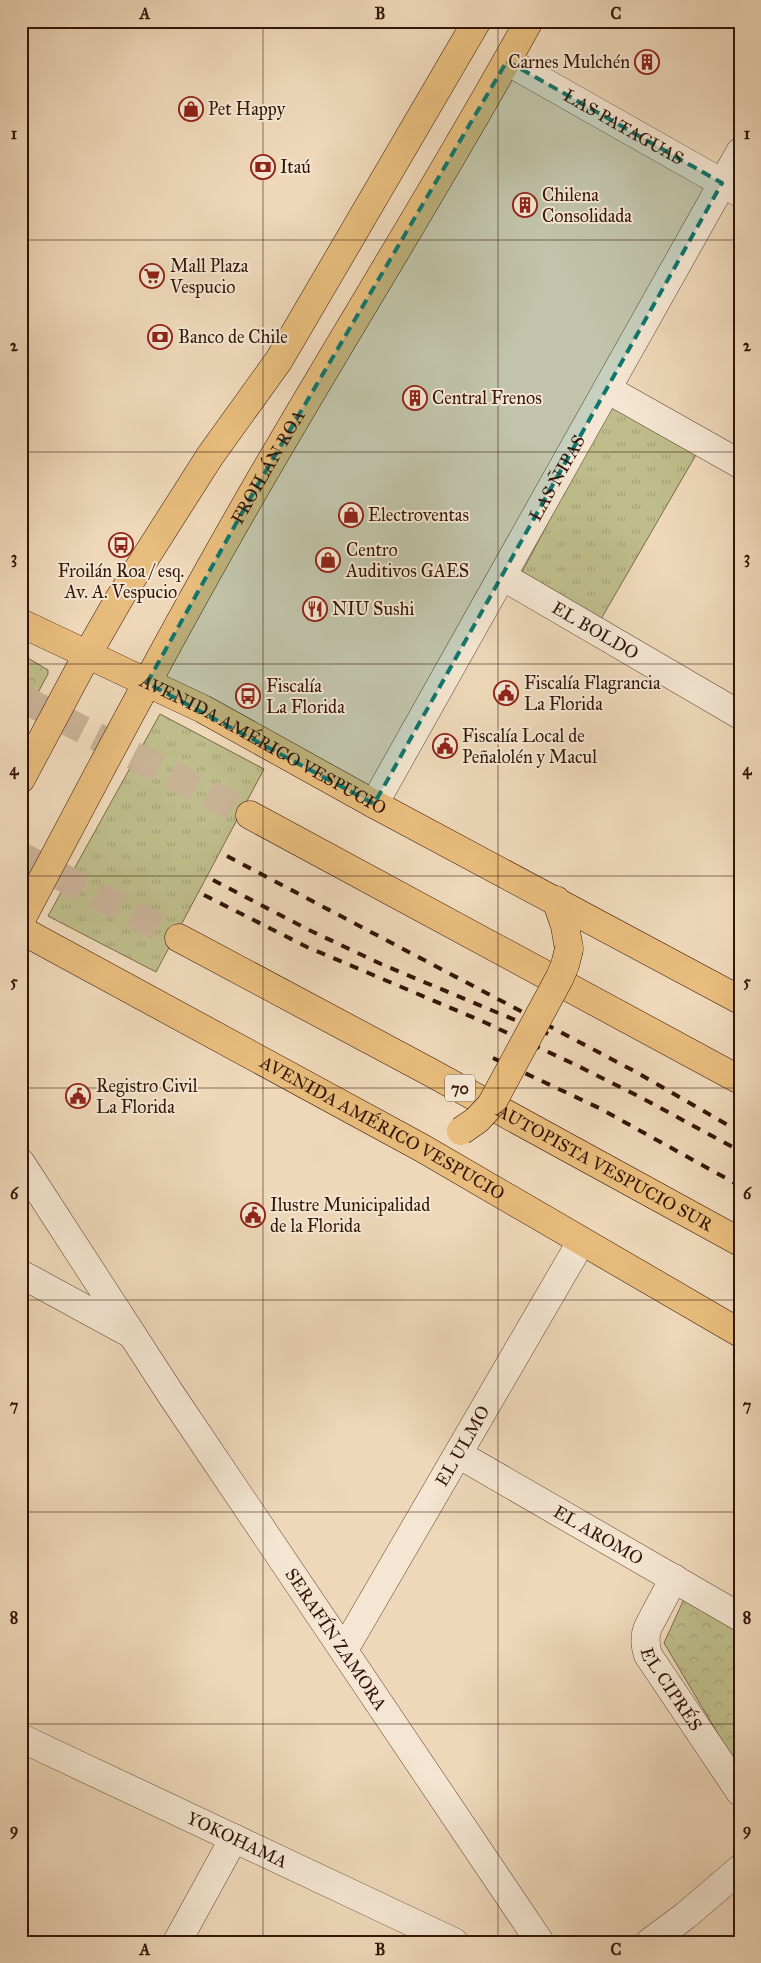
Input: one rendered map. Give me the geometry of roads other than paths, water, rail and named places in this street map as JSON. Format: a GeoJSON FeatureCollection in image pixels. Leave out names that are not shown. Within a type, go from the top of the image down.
{"type":"FeatureCollection","features":[{"type":"Feature","properties":{"kind":"main road"},"geometry":{"type":"LineString","coordinates":[[21,778],[87,655],[176,507],[279,360],[477,21]]}},
{"type":"Feature","properties":{"kind":"main road","name":"FROILÁN ROA"},"geometry":{"type":"LineString","coordinates":[[21,920],[147,682],[256,486],[455,153],[529,21]]}},
{"type":"Feature","properties":{"kind":"main road","name":"AVENIDA AMÉRICO VESPUCIO"},"geometry":{"type":"LineString","coordinates":[[21,623],[203,709],[374,804],[740,1000]]}},
{"type":"Feature","properties":{"kind":"main road"},"geometry":{"type":"LineString","coordinates":[[250,815],[740,1080]]}},
{"type":"Feature","properties":{"kind":"main road"},"geometry":{"type":"LineString","coordinates":[[422,1148],[461,1131],[477,1120],[491,1105],[565,965],[568,949],[566,926],[556,900]]}},
{"type":"Feature","properties":{"kind":"main road","name":"AVENIDA AMÉRICO VESPUCIO"},"geometry":{"type":"LineString","coordinates":[[21,930],[422,1148],[740,1333]]}},
{"type":"Feature","properties":{"kind":"main road","name":"AUTOPISTA VESPUCIO SUR"},"geometry":{"type":"LineString","coordinates":[[179,938],[419,1066],[740,1242]]}},
{"type":"Feature","properties":{"kind":"street","name":"LAS PATAGUAS"},"geometry":{"type":"LineString","coordinates":[[507,61],[731,188]]}},
{"type":"Feature","properties":{"kind":"street","name":"LAS ÑIPAS"},"geometry":{"type":"LineString","coordinates":[[374,804],[607,389],[731,188],[740,152]]}},
{"type":"Feature","properties":{"kind":"street"},"geometry":{"type":"LineString","coordinates":[[607,389],[740,464]]}},
{"type":"Feature","properties":{"kind":"street","name":"EL BOLDO"},"geometry":{"type":"LineString","coordinates":[[502,576],[740,715]]}},
{"type":"Feature","properties":{"kind":"street","name":"SERAFÍN ZAMORA"},"geometry":{"type":"LineString","coordinates":[[21,1163],[170,1393],[540,1942]]}},
{"type":"Feature","properties":{"kind":"street","name":"EL ULMO"},"geometry":{"type":"LineString","coordinates":[[344,1650],[581,1242]]}},
{"type":"Feature","properties":{"kind":"street","name":"SERAFÍN ZAMORA"},"geometry":{"type":"LineString","coordinates":[[21,1274],[134,1336]]}},
{"type":"Feature","properties":{"kind":"street","name":"EL AROMO"},"geometry":{"type":"LineString","coordinates":[[458,1454],[740,1617]]}},
{"type":"Feature","properties":{"kind":"street","name":"EL CIPRÉS"},"geometry":{"type":"LineString","coordinates":[[674,1578],[645,1634],[648,1655],[740,1792]]}},
{"type":"Feature","properties":{"kind":"street","name":"YOKOHAMA"},"geometry":{"type":"LineString","coordinates":[[21,1738],[454,1942]]}},
{"type":"Feature","properties":{"kind":"street"},"geometry":{"type":"LineString","coordinates":[[177,1942],[234,1838]]}},
{"type":"Feature","properties":{"kind":"street"},"geometry":{"type":"LineString","coordinates":[[650,1942],[685,1916],[740,1868]]}},
{"type":"Feature","properties":{"kind":"tunnel"},"geometry":{"type":"LineString","coordinates":[[21,698],[250,815]]}},
{"type":"Feature","properties":{"kind":"tunnel"},"geometry":{"type":"LineString","coordinates":[[21,856],[179,938]]}},
{"type":"Feature","properties":{"kind":"railway"},"geometry":{"type":"LineString","coordinates":[[227,856],[636,1072],[740,1132]]}},
{"type":"Feature","properties":{"kind":"railway"},"geometry":{"type":"LineString","coordinates":[[213,880],[309,930],[381,964],[551,1035]]}},
{"type":"Feature","properties":{"kind":"railway"},"geometry":{"type":"LineString","coordinates":[[204,895],[307,947],[484,1022],[576,1065],[740,1151]]}},
{"type":"Feature","properties":{"kind":"railway"},"geometry":{"type":"LineString","coordinates":[[493,1058],[599,1108],[740,1186]]}},
{"type":"Feature","properties":{"kind":"place","name":"Carnes Mulchén"},"geometry":{"type":"Point","coordinates":[647,62]}},
{"type":"Feature","properties":{"kind":"place","name":"Pet Happy"},"geometry":{"type":"Point","coordinates":[191,109]}},
{"type":"Feature","properties":{"kind":"place","name":"Itaú"},"geometry":{"type":"Point","coordinates":[263,167]}},
{"type":"Feature","properties":{"kind":"place","name":"Chilena Consolidada"},"geometry":{"type":"Point","coordinates":[525,205]}},
{"type":"Feature","properties":{"kind":"place","name":"Mall Plaza Vespucio"},"geometry":{"type":"Point","coordinates":[152,276]}},
{"type":"Feature","properties":{"kind":"place","name":"Banco de Chile"},"geometry":{"type":"Point","coordinates":[160,337]}},
{"type":"Feature","properties":{"kind":"place","name":"Central Frenos"},"geometry":{"type":"Point","coordinates":[415,398]}},
{"type":"Feature","properties":{"kind":"place","name":"Electroventas"},"geometry":{"type":"Point","coordinates":[351,515]}},
{"type":"Feature","properties":{"kind":"place","name":"Froilán Roa / esq. Av. A. Vespucio"},"geometry":{"type":"Point","coordinates":[121,545]}},
{"type":"Feature","properties":{"kind":"place","name":"Centro Auditivos GAES"},"geometry":{"type":"Point","coordinates":[328,560]}},
{"type":"Feature","properties":{"kind":"place","name":"NIU Sushi"},"geometry":{"type":"Point","coordinates":[315,609]}},
{"type":"Feature","properties":{"kind":"place","name":"Fiscalía Flagrancia La Florida"},"geometry":{"type":"Point","coordinates":[506,693]}},
{"type":"Feature","properties":{"kind":"place","name":"Fiscalía La Florida"},"geometry":{"type":"Point","coordinates":[248,696]}},
{"type":"Feature","properties":{"kind":"place","name":"Fiscalía Local de Peñalolén y Macul"},"geometry":{"type":"Point","coordinates":[445,746]}},
{"type":"Feature","properties":{"kind":"place","name":"Registro Civil La Florida"},"geometry":{"type":"Point","coordinates":[78,1096]}},
{"type":"Feature","properties":{"kind":"place","name":"Ilustre Municipalidad de la Florida"},"geometry":{"type":"Point","coordinates":[253,1215]}}]}
